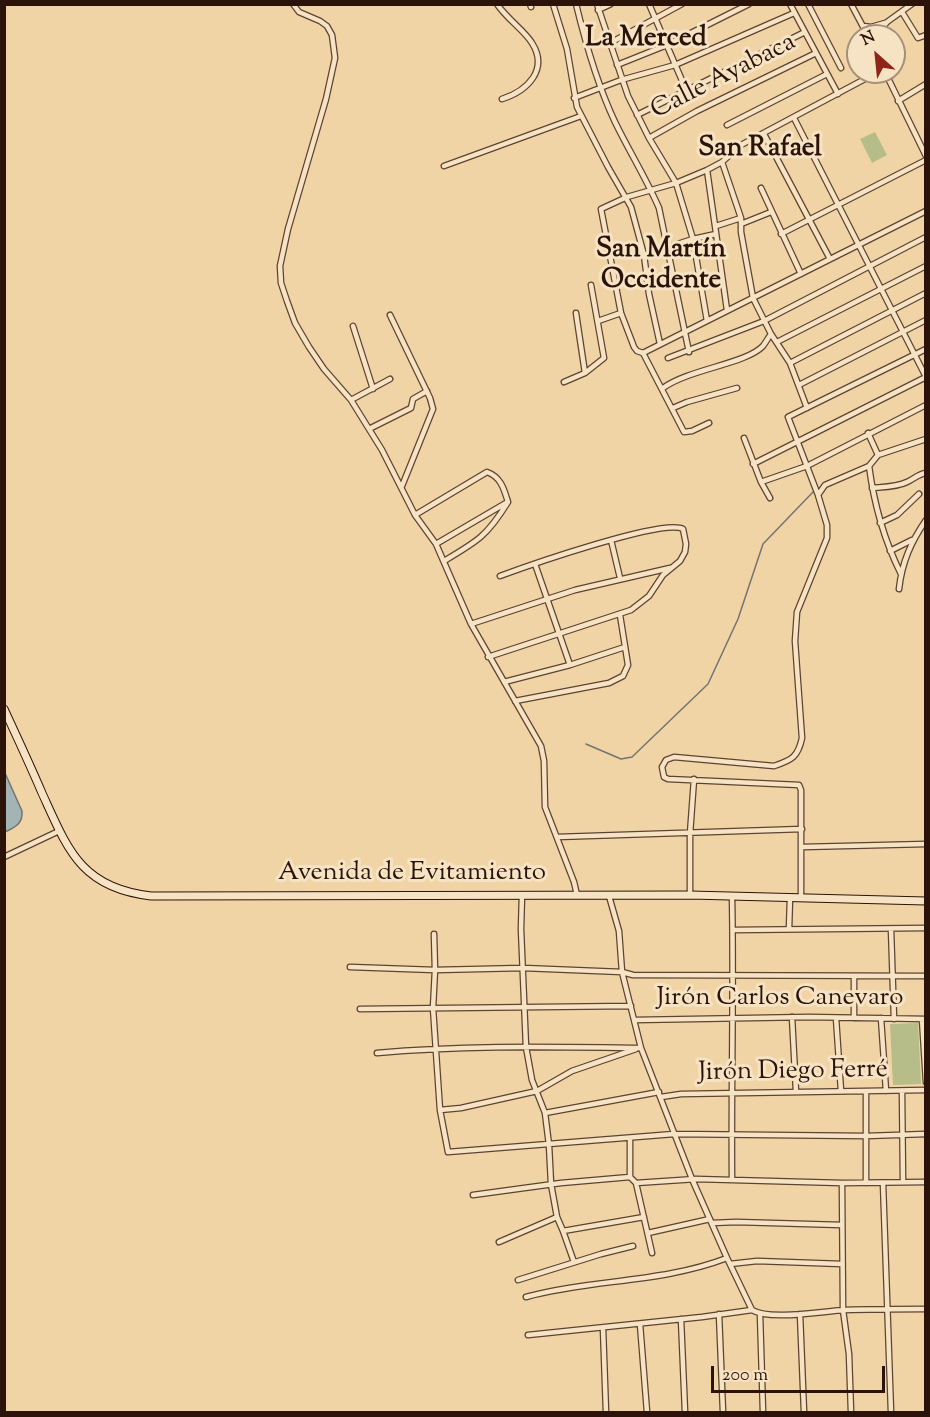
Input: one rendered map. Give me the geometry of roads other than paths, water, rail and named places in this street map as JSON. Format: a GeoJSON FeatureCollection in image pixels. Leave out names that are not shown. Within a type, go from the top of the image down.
{"type":"FeatureCollection","features":[{"type":"Feature","properties":{"kind":"street"},"geometry":{"type":"LineString","coordinates":[[293,4],[298,12],[320,21],[327,27],[333,41],[335,58],[327,99],[288,229],[280,266],[287,301],[301,334],[324,369],[351,400],[402,486],[415,514],[436,544],[471,624],[543,752],[545,807],[577,895]]}},
{"type":"Feature","properties":{"kind":"street"},"geometry":{"type":"LineString","coordinates":[[496,4],[506,18],[531,42],[539,65],[530,84],[502,99]]}},
{"type":"Feature","properties":{"kind":"street"},"geometry":{"type":"LineString","coordinates":[[553,4],[567,49],[574,99],[580,116],[627,197],[644,255],[649,294],[660,344]]}},
{"type":"Feature","properties":{"kind":"street"},"geometry":{"type":"LineString","coordinates":[[576,4],[600,88],[626,145],[659,208],[689,352]]}},
{"type":"Feature","properties":{"kind":"street"},"geometry":{"type":"LineString","coordinates":[[611,4],[597,8],[621,80],[649,138],[676,183],[693,239],[707,321]]}},
{"type":"Feature","properties":{"kind":"street"},"geometry":{"type":"LineString","coordinates":[[650,4],[687,92]]}},
{"type":"Feature","properties":{"kind":"street"},"geometry":{"type":"LineString","coordinates":[[610,43],[682,4]]}},
{"type":"Feature","properties":{"kind":"street"},"geometry":{"type":"LineString","coordinates":[[617,65],[666,45],[749,4]]}},
{"type":"Feature","properties":{"kind":"street"},"geometry":{"type":"LineString","coordinates":[[790,4],[838,94]]}},
{"type":"Feature","properties":{"kind":"street"},"geometry":{"type":"LineString","coordinates":[[808,4],[841,68]]}},
{"type":"Feature","properties":{"kind":"street"},"geometry":{"type":"LineString","coordinates":[[851,4],[862,24]]}},
{"type":"Feature","properties":{"kind":"street"},"geometry":{"type":"LineString","coordinates":[[881,24],[912,4]]}},
{"type":"Feature","properties":{"kind":"street"},"geometry":{"type":"LineString","coordinates":[[902,12],[918,38],[926,35]]}},
{"type":"Feature","properties":{"kind":"street"},"geometry":{"type":"LineString","coordinates":[[574,99],[621,80],[675,65],[794,13]]}},
{"type":"Feature","properties":{"kind":"street"},"geometry":{"type":"LineString","coordinates":[[638,115],[805,32]]}},
{"type":"Feature","properties":{"kind":"street","name":"Calle Ayabaca"},"geometry":{"type":"LineString","coordinates":[[649,138],[697,111],[816,53]]}},
{"type":"Feature","properties":{"kind":"street"},"geometry":{"type":"LineString","coordinates":[[727,125],[827,74]]}},
{"type":"Feature","properties":{"kind":"street"},"geometry":{"type":"LineString","coordinates":[[710,423],[684,432],[643,353],[634,347],[621,313],[601,209],[627,197],[676,183],[707,170],[722,162],[741,145],[856,84]]}},
{"type":"Feature","properties":{"kind":"street"},"geometry":{"type":"LineString","coordinates":[[781,234],[926,158],[890,84]]}},
{"type":"Feature","properties":{"kind":"street"},"geometry":{"type":"LineString","coordinates":[[898,101],[926,84]]}},
{"type":"Feature","properties":{"kind":"street"},"geometry":{"type":"LineString","coordinates":[[444,166],[580,116]]}},
{"type":"Feature","properties":{"kind":"street"},"geometry":{"type":"LineString","coordinates":[[753,464],[925,377],[794,118]]}},
{"type":"Feature","properties":{"kind":"street"},"geometry":{"type":"LineString","coordinates":[[764,134],[830,259]]}},
{"type":"Feature","properties":{"kind":"street"},"geometry":{"type":"LineString","coordinates":[[722,162],[741,221],[753,298],[771,334],[790,363],[807,408]]}},
{"type":"Feature","properties":{"kind":"street"},"geometry":{"type":"LineString","coordinates":[[707,170],[727,310]]}},
{"type":"Feature","properties":{"kind":"street"},"geometry":{"type":"LineString","coordinates":[[761,188],[801,274]]}},
{"type":"Feature","properties":{"kind":"street"},"geometry":{"type":"LineString","coordinates":[[643,353],[926,211]]}},
{"type":"Feature","properties":{"kind":"street"},"geometry":{"type":"LineString","coordinates":[[716,226],[771,212]]}},
{"type":"Feature","properties":{"kind":"street"},"geometry":{"type":"LineString","coordinates":[[644,255],[716,234]]}},
{"type":"Feature","properties":{"kind":"street"},"geometry":{"type":"LineString","coordinates":[[668,358],[689,352],[764,321],[926,237]]}},
{"type":"Feature","properties":{"kind":"street"},"geometry":{"type":"LineString","coordinates":[[777,342],[926,266]]}},
{"type":"Feature","properties":{"kind":"street"},"geometry":{"type":"LineString","coordinates":[[564,382],[585,373],[604,358],[591,285]]}},
{"type":"Feature","properties":{"kind":"street"},"geometry":{"type":"LineString","coordinates":[[790,363],[926,293]]}},
{"type":"Feature","properties":{"kind":"street"},"geometry":{"type":"LineString","coordinates":[[576,313],[585,373]]}},
{"type":"Feature","properties":{"kind":"street"},"geometry":{"type":"LineString","coordinates":[[598,321],[621,313]]}},
{"type":"Feature","properties":{"kind":"street"},"geometry":{"type":"LineString","coordinates":[[390,315],[427,391],[433,409],[402,486]]}},
{"type":"Feature","properties":{"kind":"street"},"geometry":{"type":"LineString","coordinates":[[799,385],[926,320]]}},
{"type":"Feature","properties":{"kind":"street"},"geometry":{"type":"LineString","coordinates":[[353,326],[373,389]]}},
{"type":"Feature","properties":{"kind":"street"},"geometry":{"type":"LineString","coordinates":[[663,388],[675,379],[747,356],[762,347],[771,334]]}},
{"type":"Feature","properties":{"kind":"street"},"geometry":{"type":"LineString","coordinates":[[801,898],[802,829],[799,785],[668,779],[662,771],[663,763],[674,757],[774,766],[788,761],[799,752],[802,738],[795,641],[797,612],[827,538],[827,525],[799,442],[788,417],[926,349]]}},
{"type":"Feature","properties":{"kind":"street"},"geometry":{"type":"LineString","coordinates":[[351,400],[390,379]]}},
{"type":"Feature","properties":{"kind":"street"},"geometry":{"type":"LineString","coordinates":[[673,408],[736,387]]}},
{"type":"Feature","properties":{"kind":"street"},"geometry":{"type":"LineString","coordinates":[[369,429],[411,408],[413,399],[427,391]]}},
{"type":"Feature","properties":{"kind":"street"},"geometry":{"type":"LineString","coordinates":[[761,482],[807,466],[926,405]]}},
{"type":"Feature","properties":{"kind":"street"},"geometry":{"type":"LineString","coordinates":[[868,433],[878,455]]}},
{"type":"Feature","properties":{"kind":"street"},"geometry":{"type":"LineString","coordinates":[[744,438],[753,464],[770,498]]}},
{"type":"Feature","properties":{"kind":"street"},"geometry":{"type":"LineString","coordinates":[[818,495],[825,485],[869,466],[878,455],[926,439]]}},
{"type":"Feature","properties":{"kind":"street"},"geometry":{"type":"LineString","coordinates":[[869,466],[880,523],[901,574]]}},
{"type":"Feature","properties":{"kind":"street"},"geometry":{"type":"LineString","coordinates":[[415,514],[487,472],[494,475],[502,484],[508,502],[495,524],[480,540],[444,561]]}},
{"type":"Feature","properties":{"kind":"street"},"geometry":{"type":"LineString","coordinates":[[872,488],[898,485],[926,473]]}},
{"type":"Feature","properties":{"kind":"street"},"geometry":{"type":"LineString","coordinates":[[880,523],[897,515],[919,494]]}},
{"type":"Feature","properties":{"kind":"street"},"geometry":{"type":"LineString","coordinates":[[436,544],[508,502]]}},
{"type":"Feature","properties":{"kind":"street"},"geometry":{"type":"LineString","coordinates":[[899,588],[912,540],[926,520]]}},
{"type":"Feature","properties":{"kind":"street"},"geometry":{"type":"LineString","coordinates":[[488,657],[631,610],[649,596],[663,575],[685,552],[685,536],[680,527],[671,526],[611,540],[500,576]]}},
{"type":"Feature","properties":{"kind":"street"},"geometry":{"type":"LineString","coordinates":[[611,540],[620,578]]}},
{"type":"Feature","properties":{"kind":"street"},"geometry":{"type":"LineString","coordinates":[[890,551],[912,540]]}},
{"type":"Feature","properties":{"kind":"street"},"geometry":{"type":"LineString","coordinates":[[535,564],[570,665]]}},
{"type":"Feature","properties":{"kind":"street"},"geometry":{"type":"LineString","coordinates":[[471,624],[548,598],[620,578],[673,567]]}},
{"type":"Feature","properties":{"kind":"street"},"geometry":{"type":"LineString","coordinates":[[515,701],[609,684],[623,676],[628,665],[620,615]]}},
{"type":"Feature","properties":{"kind":"street"},"geometry":{"type":"LineString","coordinates":[[504,682],[570,665],[625,647]]}},
{"type":"Feature","properties":{"kind":"street","name":"Avenida de Evitamiento"},"geometry":{"type":"LineString","coordinates":[[4,709],[71,854],[89,872],[104,882],[133,894],[151,896],[690,895],[926,901]]}},
{"type":"Feature","properties":{"kind":"street"},"geometry":{"type":"LineString","coordinates":[[690,895],[690,834],[694,779]]}},
{"type":"Feature","properties":{"kind":"street"},"geometry":{"type":"LineString","coordinates":[[557,837],[802,829]]}},
{"type":"Feature","properties":{"kind":"street"},"geometry":{"type":"LineString","coordinates":[[4,857],[59,831]]}},
{"type":"Feature","properties":{"kind":"street"},"geometry":{"type":"LineString","coordinates":[[802,847],[926,844]]}},
{"type":"Feature","properties":{"kind":"street"},"geometry":{"type":"LineString","coordinates":[[522,896],[520,929],[526,1047],[532,1080],[545,1113],[551,1184],[557,1217],[574,1262]]}},
{"type":"Feature","properties":{"kind":"street"},"geometry":{"type":"LineString","coordinates":[[609,896],[619,931],[622,972],[641,1048],[692,1179],[752,1310]]}},
{"type":"Feature","properties":{"kind":"street"},"geometry":{"type":"LineString","coordinates":[[732,896],[734,976],[731,1093],[732,1180]]}},
{"type":"Feature","properties":{"kind":"street"},"geometry":{"type":"LineString","coordinates":[[789,898],[789,929]]}},
{"type":"Feature","properties":{"kind":"street"},"geometry":{"type":"LineString","coordinates":[[733,930],[926,928]]}},
{"type":"Feature","properties":{"kind":"street"},"geometry":{"type":"LineString","coordinates":[[891,929],[894,1018]]}},
{"type":"Feature","properties":{"kind":"street"},"geometry":{"type":"LineString","coordinates":[[434,934],[435,970],[432,1008],[440,1110],[448,1152],[674,1134],[866,1136],[926,1134]]}},
{"type":"Feature","properties":{"kind":"street"},"geometry":{"type":"LineString","coordinates":[[350,967],[435,970],[523,968],[622,972],[633,975],[926,976]]}},
{"type":"Feature","properties":{"kind":"street"},"geometry":{"type":"LineString","coordinates":[[854,976],[854,1018]]}},
{"type":"Feature","properties":{"kind":"street"},"geometry":{"type":"LineString","coordinates":[[360,1009],[631,1006]]}},
{"type":"Feature","properties":{"kind":"street"},"geometry":{"type":"LineString","coordinates":[[792,1017],[796,1092]]}},
{"type":"Feature","properties":{"kind":"street","name":"Jirón Carlos Canevaro"},"geometry":{"type":"LineString","coordinates":[[635,1020],[792,1017],[924,1019]]}},
{"type":"Feature","properties":{"kind":"street"},"geometry":{"type":"LineString","coordinates":[[836,1018],[841,1091]]}},
{"type":"Feature","properties":{"kind":"street"},"geometry":{"type":"LineString","coordinates":[[881,1018],[886,1091]]}},
{"type":"Feature","properties":{"kind":"street"},"geometry":{"type":"LineString","coordinates":[[924,1019],[926,1082]]}},
{"type":"Feature","properties":{"kind":"street"},"geometry":{"type":"LineString","coordinates":[[377,1053],[526,1047],[641,1048]]}},
{"type":"Feature","properties":{"kind":"street"},"geometry":{"type":"LineString","coordinates":[[440,1110],[461,1108],[537,1090],[572,1071],[641,1048]]}},
{"type":"Feature","properties":{"kind":"street","name":"Jirón Diego Ferré"},"geometry":{"type":"LineString","coordinates":[[545,1113],[660,1094],[926,1090]]}},
{"type":"Feature","properties":{"kind":"street"},"geometry":{"type":"LineString","coordinates":[[866,1091],[866,1183]]}},
{"type":"Feature","properties":{"kind":"street"},"geometry":{"type":"LineString","coordinates":[[902,1091],[903,1182]]}},
{"type":"Feature","properties":{"kind":"street"},"geometry":{"type":"LineString","coordinates":[[630,1138],[630,1177],[636,1183],[652,1253]]}},
{"type":"Feature","properties":{"kind":"street"},"geometry":{"type":"LineString","coordinates":[[473,1195],[551,1184],[630,1177]]}},
{"type":"Feature","properties":{"kind":"street"},"geometry":{"type":"LineString","coordinates":[[636,1183],[692,1179],[842,1183],[926,1182]]}},
{"type":"Feature","properties":{"kind":"street"},"geometry":{"type":"LineString","coordinates":[[883,1182],[891,1413]]}},
{"type":"Feature","properties":{"kind":"street"},"geometry":{"type":"LineString","coordinates":[[842,1183],[843,1310],[849,1354],[851,1413]]}},
{"type":"Feature","properties":{"kind":"street"},"geometry":{"type":"LineString","coordinates":[[563,1230],[644,1216]]}},
{"type":"Feature","properties":{"kind":"street"},"geometry":{"type":"LineString","coordinates":[[499,1242],[557,1217]]}},
{"type":"Feature","properties":{"kind":"street"},"geometry":{"type":"LineString","coordinates":[[648,1233],[711,1221],[842,1224]]}},
{"type":"Feature","properties":{"kind":"street"},"geometry":{"type":"LineString","coordinates":[[518,1280],[633,1246]]}},
{"type":"Feature","properties":{"kind":"street"},"geometry":{"type":"LineString","coordinates":[[526,1297],[625,1279],[664,1276],[727,1258]]}},
{"type":"Feature","properties":{"kind":"street"},"geometry":{"type":"LineString","coordinates":[[730,1264],[757,1261],[843,1264]]}},
{"type":"Feature","properties":{"kind":"street"},"geometry":{"type":"LineString","coordinates":[[528,1335],[752,1310],[760,1314],[800,1314],[843,1310],[926,1309]]}},
{"type":"Feature","properties":{"kind":"street"},"geometry":{"type":"LineString","coordinates":[[719,1314],[723,1413]]}},
{"type":"Feature","properties":{"kind":"street"},"geometry":{"type":"LineString","coordinates":[[760,1314],[763,1413]]}},
{"type":"Feature","properties":{"kind":"street"},"geometry":{"type":"LineString","coordinates":[[800,1314],[804,1413]]}},
{"type":"Feature","properties":{"kind":"street"},"geometry":{"type":"LineString","coordinates":[[681,1319],[685,1413]]}},
{"type":"Feature","properties":{"kind":"street"},"geometry":{"type":"LineString","coordinates":[[640,1324],[647,1413]]}},
{"type":"Feature","properties":{"kind":"street"},"geometry":{"type":"LineString","coordinates":[[603,1328],[606,1413]]}},
{"type":"Feature","properties":{"kind":"waterway"},"geometry":{"type":"LineString","coordinates":[[586,744],[621,759],[632,757],[708,684],[738,619],[763,544],[813,492]]}},
{"type":"Feature","properties":{"kind":"district","name":"La Merced"},"geometry":{"type":"Point","coordinates":[646,40]}},
{"type":"Feature","properties":{"kind":"district","name":"San Rafael"},"geometry":{"type":"Point","coordinates":[760,150]}},
{"type":"Feature","properties":{"kind":"district","name":"San Martín Occidente"},"geometry":{"type":"Point","coordinates":[661,266]}}]}
